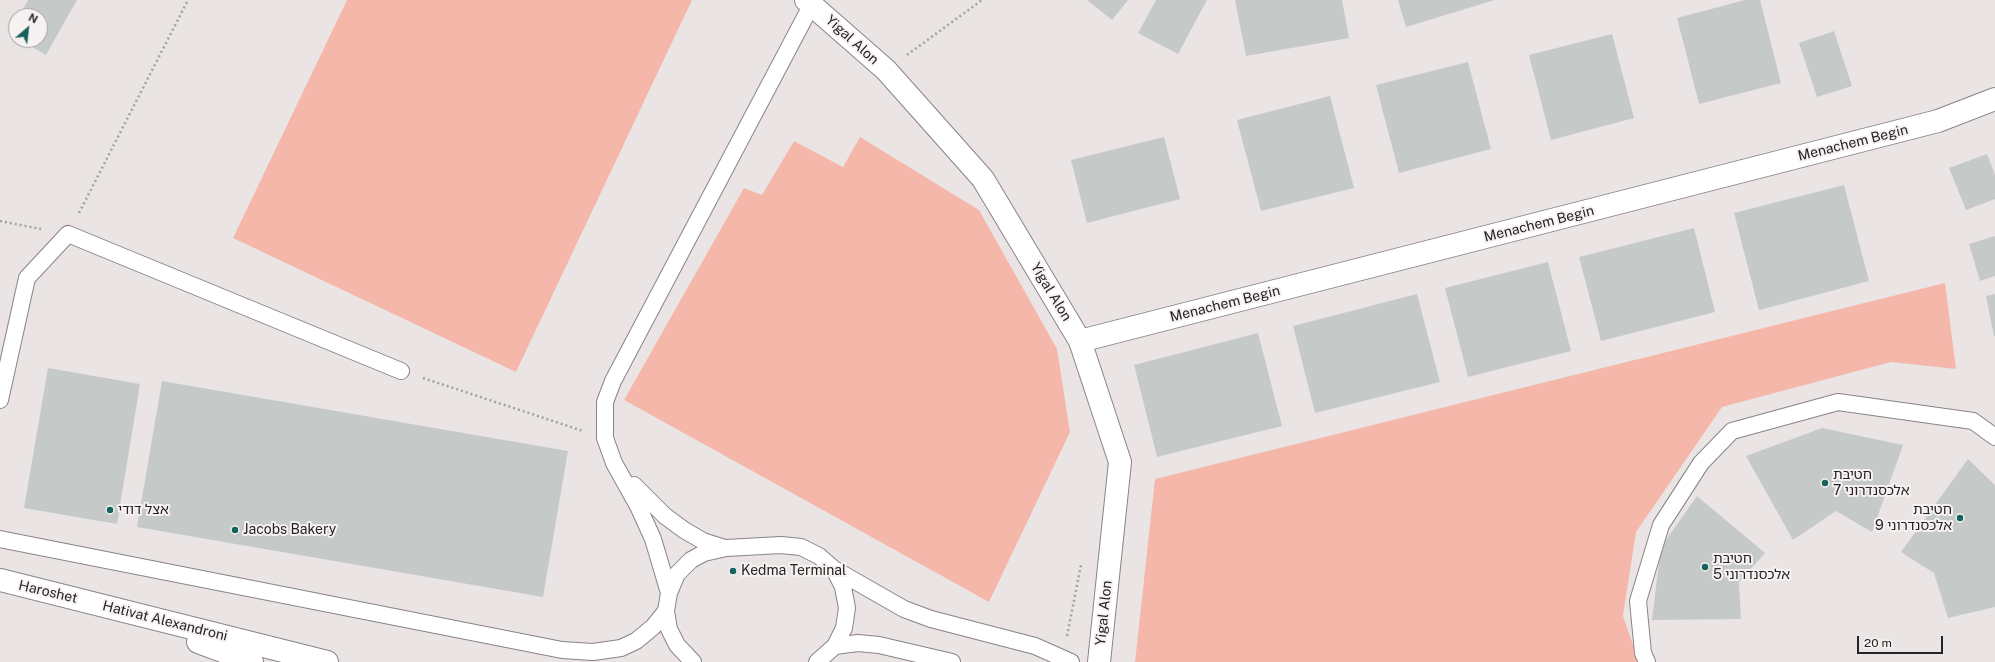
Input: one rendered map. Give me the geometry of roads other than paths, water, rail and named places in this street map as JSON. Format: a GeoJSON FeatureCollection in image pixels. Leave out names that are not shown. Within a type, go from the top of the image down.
{"type":"FeatureCollection","features":[{"type":"Feature","properties":{"kind":"street","name":"Yigal Alon"},"geometry":{"type":"LineString","coordinates":[[809,2],[886,70],[983,178],[1080,341],[1120,462],[1099,662]]}},
{"type":"Feature","properties":{"kind":"street","name":"Menachem Begin"},"geometry":{"type":"LineString","coordinates":[[1080,341],[1938,122],[1995,99]]}},
{"type":"Feature","properties":{"kind":"street","name":"Haroshet"},"geometry":{"type":"LineString","coordinates":[[0,580],[96,603]]}},
{"type":"Feature","properties":{"kind":"street","name":"Hativat Alexandroni"},"geometry":{"type":"LineString","coordinates":[[96,603],[252,662]]}},
{"type":"Feature","properties":{"kind":"street","name":"Hativat Alexandroni"},"geometry":{"type":"LineString","coordinates":[[96,603],[327,662]]}},
{"type":"Feature","properties":{"kind":"lane"},"geometry":{"type":"LineString","coordinates":[[669,593],[653,539],[638,506],[614,463],[604,438],[605,402],[613,381],[809,2]]}},
{"type":"Feature","properties":{"kind":"lane"},"geometry":{"type":"LineString","coordinates":[[0,400],[27,278],[68,234],[401,371]]}},
{"type":"Feature","properties":{"kind":"lane"},"geometry":{"type":"LineString","coordinates":[[1647,662],[1643,653],[1638,600],[1661,526],[1701,463],[1732,431],[1838,402],[1973,421],[1995,437]]}},
{"type":"Feature","properties":{"kind":"lane"},"geometry":{"type":"LineString","coordinates":[[614,463],[646,499],[664,516],[703,541],[726,548]]}},
{"type":"Feature","properties":{"kind":"lane"},"geometry":{"type":"LineString","coordinates":[[0,539],[565,656],[621,648],[636,641],[666,610]]}},
{"type":"Feature","properties":{"kind":"lane"},"geometry":{"type":"LineString","coordinates":[[693,662],[676,645],[669,629],[666,610],[669,593],[677,574],[691,560],[704,553],[726,548],[781,545],[801,547],[819,556],[834,569],[904,609],[931,619],[1035,646],[1067,659]]}},
{"type":"Feature","properties":{"kind":"lane"},"geometry":{"type":"LineString","coordinates":[[817,662],[835,646],[844,628],[847,608],[843,587],[834,569]]}},
{"type":"Feature","properties":{"kind":"lane"},"geometry":{"type":"LineString","coordinates":[[835,646],[858,643],[879,645],[952,662]]}},
{"type":"Feature","properties":{"kind":"place","name":"חטיבת אלכסנדרוני 7"},"geometry":{"type":"Point","coordinates":[1825,483]}},
{"type":"Feature","properties":{"kind":"place","name":"אצל דודי"},"geometry":{"type":"Point","coordinates":[110,510]}},
{"type":"Feature","properties":{"kind":"place","name":"חטיבת אלכסנדרוני 9"},"geometry":{"type":"Point","coordinates":[1960,518]}},
{"type":"Feature","properties":{"kind":"place","name":"Jacobs Bakery"},"geometry":{"type":"Point","coordinates":[235,530]}},
{"type":"Feature","properties":{"kind":"place","name":"חטיבת אלכסנדרוני 5"},"geometry":{"type":"Point","coordinates":[1705,567]}},
{"type":"Feature","properties":{"kind":"place","name":"Kedma Terminal"},"geometry":{"type":"Point","coordinates":[733,571]}}]}
